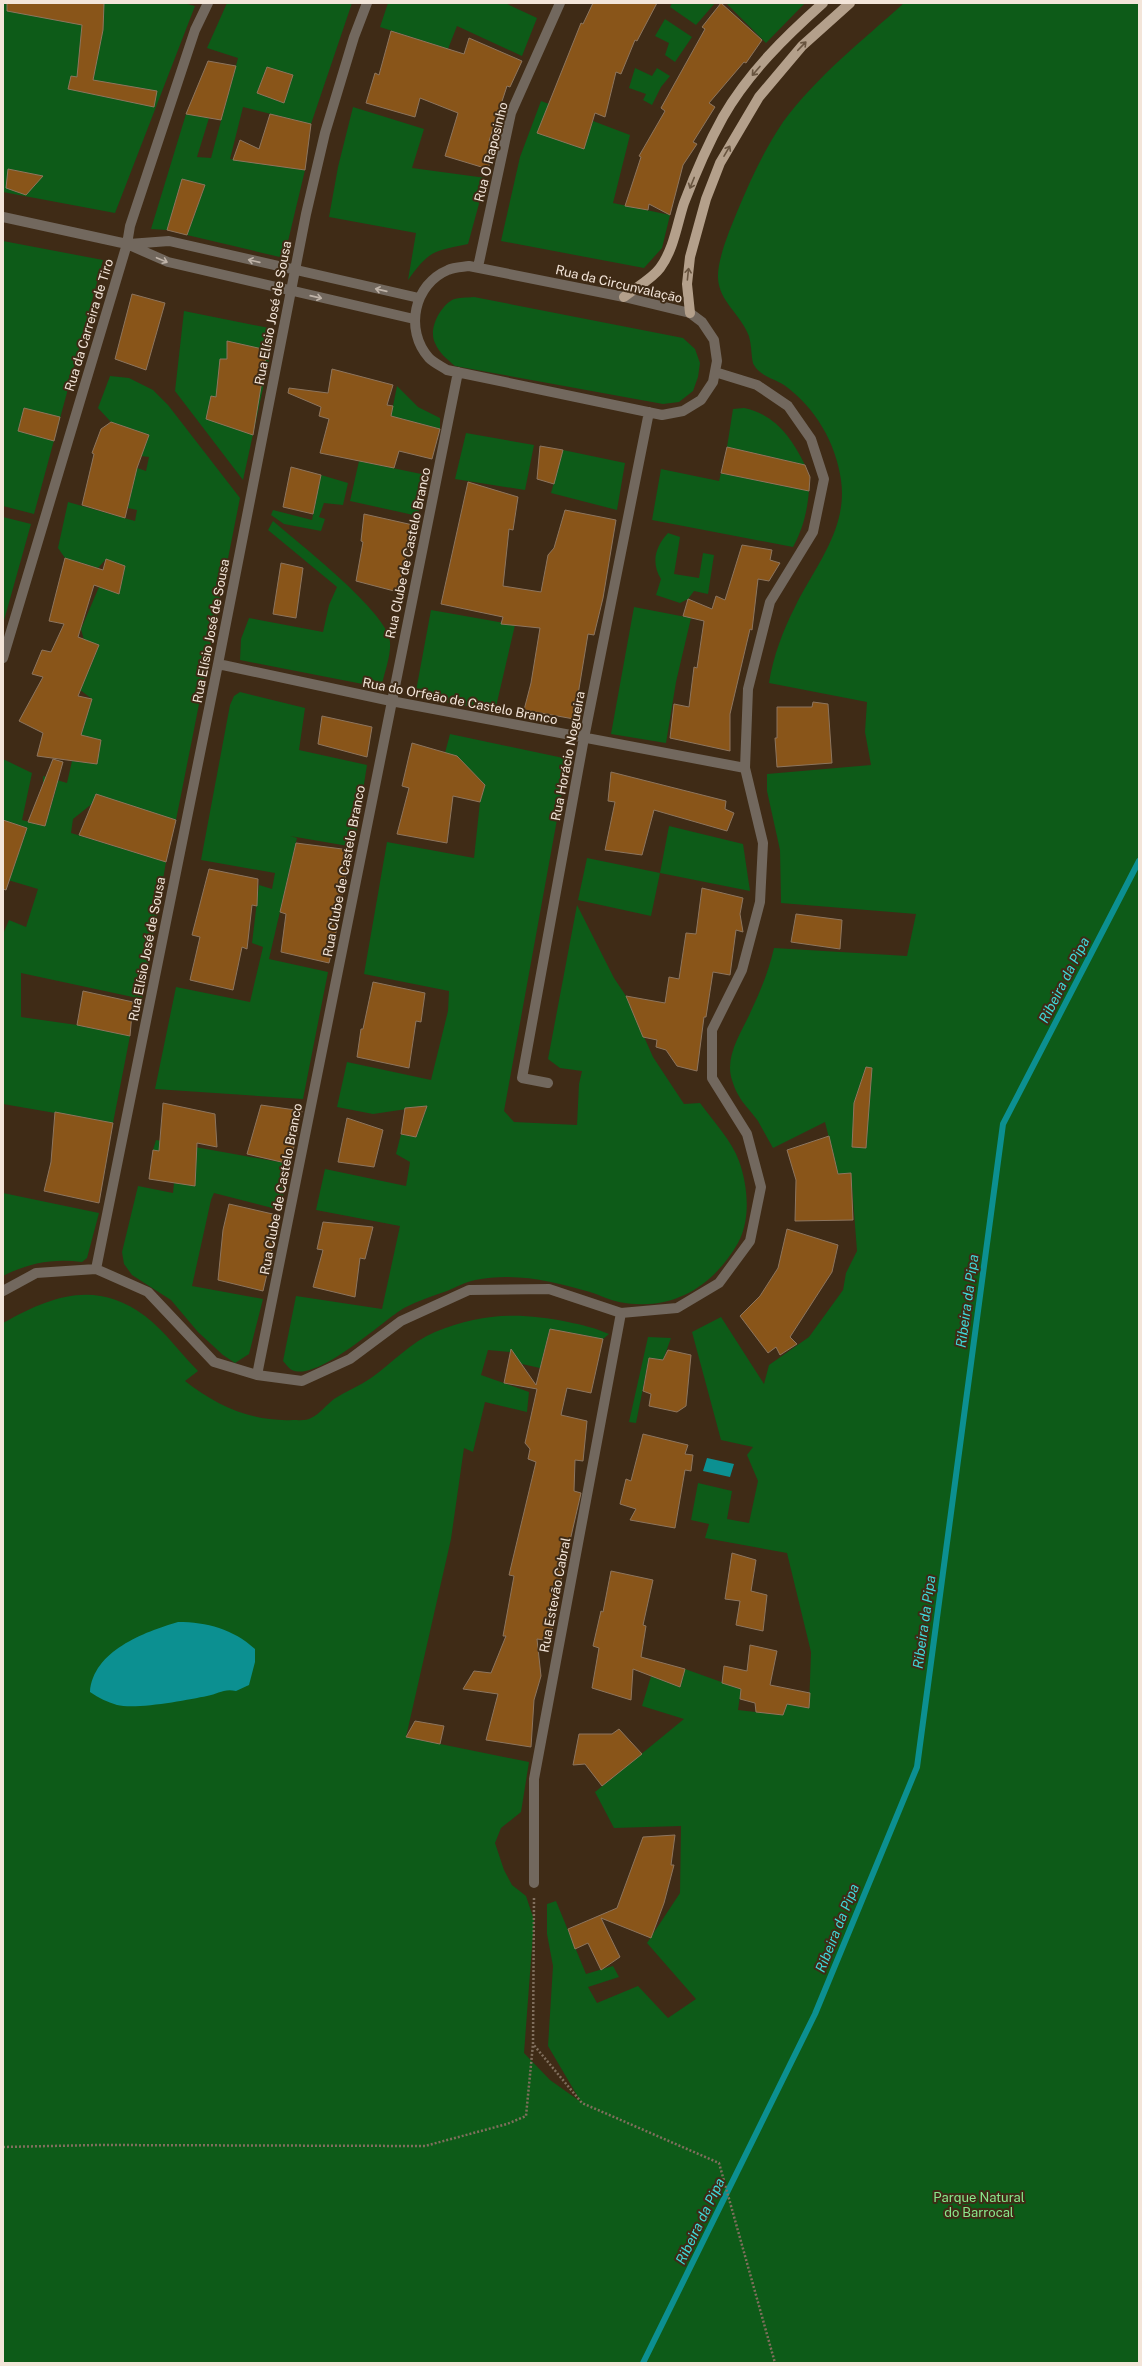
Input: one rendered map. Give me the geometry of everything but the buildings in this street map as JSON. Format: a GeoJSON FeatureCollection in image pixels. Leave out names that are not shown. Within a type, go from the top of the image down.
{"type":"FeatureCollection","features":[{"type":"Feature","properties":{"kind":"main road"},"geometry":{"type":"LineString","coordinates":[[624,297],[659,269],[670,249],[684,203],[702,158],[723,117],[743,86],[789,33],[823,3]]}},
{"type":"Feature","properties":{"kind":"main road"},"geometry":{"type":"LineString","coordinates":[[690,313],[687,284],[690,257],[706,199],[720,164],[759,97],[802,46],[850,3]]}},
{"type":"Feature","properties":{"kind":"street","name":"Rua da Carreira de Tiro"},"geometry":{"type":"LineString","coordinates":[[3,658],[127,244],[130,226],[195,30],[208,3]]}},
{"type":"Feature","properties":{"kind":"street","name":"Rua Elísio José de Sousa"},"geometry":{"type":"LineString","coordinates":[[96,1268],[218,664],[294,270],[325,133],[354,36],[367,3]]}},
{"type":"Feature","properties":{"kind":"street","name":"Rua O Raposinho"},"geometry":{"type":"LineString","coordinates":[[478,267],[511,113],[560,3]]}},
{"type":"Feature","properties":{"kind":"street"},"geometry":{"type":"LineString","coordinates":[[3,217],[127,244],[168,262],[414,319]]}},
{"type":"Feature","properties":{"kind":"street"},"geometry":{"type":"LineString","coordinates":[[127,244],[169,241],[419,298]]}},
{"type":"Feature","properties":{"kind":"street","name":"Rua da Circunvalação"},"geometry":{"type":"LineString","coordinates":[[469,266],[624,297],[690,313],[702,322],[714,340],[717,361],[713,382],[701,400],[683,411],[662,415],[447,370],[430,358],[418,340],[414,319],[419,298],[430,281],[448,269],[469,266]]}},
{"type":"Feature","properties":{"kind":"street","name":"Rua Clube de Castelo Branco"},"geometry":{"type":"LineString","coordinates":[[257,1375],[458,372]]}},
{"type":"Feature","properties":{"kind":"street"},"geometry":{"type":"LineString","coordinates":[[3,1291],[36,1273],[96,1268],[148,1292],[214,1362],[257,1375],[302,1381],[350,1359],[401,1321],[469,1290],[549,1289],[621,1313],[677,1308],[719,1283],[750,1241],[761,1187],[747,1134],[712,1078],[712,1030],[742,970],[760,902],[762,843],[745,768],[748,689],[770,602],[813,532],[824,479],[811,438],[788,406],[757,385],[715,372]]}},
{"type":"Feature","properties":{"kind":"street","name":"Rua Horácio Nogueira"},"geometry":{"type":"LineString","coordinates":[[548,1083],[522,1078],[584,738],[649,412]]}},
{"type":"Feature","properties":{"kind":"street","name":"Rua do Orfeão de Castelo Branco"},"geometry":{"type":"LineString","coordinates":[[218,664],[391,701],[745,768]]}},
{"type":"Feature","properties":{"kind":"street","name":"Rua Estevão Cabral"},"geometry":{"type":"LineString","coordinates":[[534,1883],[534,1779],[621,1313]]}},
{"type":"Feature","properties":{"kind":"path"},"geometry":{"type":"LineString","coordinates":[[3,2147],[97,2145],[425,2146],[507,2124],[526,2116],[533,2044],[534,1883]]}},
{"type":"Feature","properties":{"kind":"path"},"geometry":{"type":"LineString","coordinates":[[533,2044],[582,2102],[719,2163],[775,2363]]}},
{"type":"Feature","properties":{"kind":"green space"},"geometry":{"type":"Polygon","coordinates":[[[3,3],[183,3],[195,6],[115,213],[3,192],[3,3]]]}},
{"type":"Feature","properties":{"kind":"green space"},"geometry":{"type":"Polygon","coordinates":[[[227,3],[352,3],[311,124],[243,107],[230,159],[305,170],[284,258],[187,235],[205,185],[182,179],[167,230],[151,229],[186,114],[209,118],[197,157],[211,158],[238,58],[207,48],[227,3]],[[267,67],[257,93],[284,103],[293,75],[267,67]]]}},
{"type":"Feature","properties":{"kind":"green space"},"geometry":{"type":"Polygon","coordinates":[[[388,3],[505,3],[537,18],[522,56],[457,26],[448,49],[380,27],[388,3]]]}},
{"type":"Feature","properties":{"kind":"green space"},"geometry":{"type":"Polygon","coordinates":[[[672,3],[715,3],[696,25],[670,7],[672,3]]]}},
{"type":"Feature","properties":{"kind":"green space"},"geometry":{"type":"Polygon","coordinates":[[[726,3],[805,3],[766,43],[726,3]]]}},
{"type":"Feature","properties":{"kind":"green space","name":"Parque Natural do Barrocal"},"geometry":{"type":"Polygon","coordinates":[[[904,3],[1139,3],[1139,2363],[3,2363],[3,1323],[21,1313],[56,1299],[91,1295],[109,1298],[127,1305],[145,1316],[166,1335],[198,1371],[185,1381],[197,1390],[222,1405],[236,1411],[278,1420],[309,1419],[343,1393],[371,1378],[426,1336],[468,1321],[501,1316],[533,1317],[579,1324],[609,1334],[603,1339],[550,1329],[540,1368],[522,1364],[510,1352],[488,1350],[481,1375],[529,1392],[527,1412],[485,1402],[473,1452],[464,1448],[451,1539],[406,1737],[529,1762],[521,1812],[501,1828],[495,1843],[504,1870],[512,1885],[526,1896],[534,1920],[524,2053],[550,2080],[581,2102],[548,2046],[553,1966],[547,1934],[547,1904],[556,1901],[586,1974],[613,1966],[619,1977],[588,1987],[597,2003],[638,1986],[668,2018],[696,1999],[647,1943],[680,1893],[681,1826],[614,1828],[595,1792],[684,1719],[642,1706],[651,1676],[685,1669],[741,1689],[738,1710],[783,1715],[787,1704],[809,1708],[811,1652],[787,1553],[705,1538],[709,1524],[691,1520],[698,1483],[732,1491],[727,1519],[749,1523],[758,1481],[747,1455],[753,1447],[721,1440],[692,1332],[721,1317],[764,1384],[769,1365],[809,1337],[843,1290],[846,1273],[857,1251],[851,1173],[838,1174],[825,1122],[773,1148],[758,1121],[743,1102],[734,1087],[730,1071],[730,1062],[735,1044],[755,1003],[764,980],[774,948],[907,956],[916,914],[781,903],[780,850],[767,791],[767,774],[871,765],[865,732],[867,702],[769,683],[776,654],[786,625],[835,531],[840,515],[842,498],[841,480],[829,439],[814,415],[795,394],[784,385],[760,372],[754,365],[748,334],[722,294],[719,286],[718,271],[724,245],[752,177],[783,122],[796,105],[825,74],[904,3]]]}},
{"type":"Feature","properties":{"kind":"green space"},"geometry":{"type":"Polygon","coordinates":[[[665,19],[692,37],[675,62],[665,55],[669,43],[655,36],[665,19]]]}},
{"type":"Feature","properties":{"kind":"green space"},"geometry":{"type":"Polygon","coordinates":[[[635,68],[652,76],[657,68],[670,76],[661,87],[652,105],[643,100],[646,94],[629,88],[635,68]]]}},
{"type":"Feature","properties":{"kind":"green space"},"geometry":{"type":"Polygon","coordinates":[[[541,101],[549,104],[538,133],[584,148],[593,121],[630,135],[613,203],[670,215],[662,248],[644,268],[501,241],[520,157],[541,101]]]}},
{"type":"Feature","properties":{"kind":"green space"},"geometry":{"type":"Polygon","coordinates":[[[353,107],[424,129],[412,168],[486,178],[468,244],[447,248],[433,254],[421,263],[408,280],[416,233],[329,217],[338,167],[353,107]]]}},
{"type":"Feature","properties":{"kind":"green space"},"geometry":{"type":"Polygon","coordinates":[[[3,241],[103,260],[34,514],[3,506],[3,241]]]}},
{"type":"Feature","properties":{"kind":"green space"},"geometry":{"type":"Polygon","coordinates":[[[474,297],[683,338],[695,349],[700,363],[698,377],[693,391],[679,402],[663,404],[455,366],[437,347],[433,337],[434,325],[443,308],[452,300],[474,297]]]}},
{"type":"Feature","properties":{"kind":"green space"},"geometry":{"type":"Polygon","coordinates":[[[184,311],[274,329],[274,338],[243,480],[175,391],[184,311]]]}},
{"type":"Feature","properties":{"kind":"green space"},"geometry":{"type":"Polygon","coordinates":[[[110,376],[129,378],[153,390],[168,405],[240,498],[176,820],[93,803],[73,819],[71,833],[166,862],[142,999],[21,973],[21,1017],[77,1025],[130,1036],[113,1123],[3,1104],[3,934],[9,920],[26,927],[38,889],[8,880],[27,828],[3,820],[3,759],[32,773],[22,820],[45,826],[56,789],[43,784],[43,776],[67,783],[72,761],[97,764],[101,741],[81,735],[92,699],[75,686],[80,665],[90,668],[99,645],[84,640],[81,629],[99,587],[119,594],[125,566],[106,559],[98,568],[65,558],[58,548],[68,502],[135,521],[137,510],[128,508],[133,483],[131,466],[146,471],[149,457],[141,456],[149,435],[111,422],[98,408],[110,376]]]}},
{"type":"Feature","properties":{"kind":"green space"},"geometry":{"type":"Polygon","coordinates":[[[397,386],[418,407],[440,418],[440,429],[391,416],[397,386]]]}},
{"type":"Feature","properties":{"kind":"green space"},"geometry":{"type":"Polygon","coordinates":[[[744,408],[765,416],[781,429],[800,455],[805,465],[727,447],[733,409],[744,408]]]}},
{"type":"Feature","properties":{"kind":"green space"},"geometry":{"type":"Polygon","coordinates":[[[466,433],[534,445],[525,490],[455,479],[466,433]]]}},
{"type":"Feature","properties":{"kind":"green space"},"geometry":{"type":"Polygon","coordinates":[[[563,450],[625,463],[617,510],[551,493],[563,450]]]}},
{"type":"Feature","properties":{"kind":"green space"},"geometry":{"type":"Polygon","coordinates":[[[359,461],[426,475],[418,516],[350,501],[359,461]]]}},
{"type":"Feature","properties":{"kind":"green space"},"geometry":{"type":"Polygon","coordinates":[[[661,469],[719,481],[721,473],[809,491],[804,520],[793,547],[652,520],[661,469]]]}},
{"type":"Feature","properties":{"kind":"green space"},"geometry":{"type":"Polygon","coordinates":[[[321,475],[348,483],[343,505],[324,503],[319,517],[325,519],[321,531],[284,524],[271,515],[273,510],[312,520],[321,475]]]}},
{"type":"Feature","properties":{"kind":"green space"},"geometry":{"type":"Polygon","coordinates":[[[3,517],[31,524],[3,624],[3,517]]]}},
{"type":"Feature","properties":{"kind":"green space"},"geometry":{"type":"Polygon","coordinates":[[[273,521],[340,578],[375,614],[386,630],[390,642],[390,652],[382,684],[378,687],[240,660],[241,639],[249,618],[323,632],[329,605],[337,587],[268,530],[273,521]]]}},
{"type":"Feature","properties":{"kind":"green space"},"geometry":{"type":"Polygon","coordinates":[[[668,533],[680,537],[674,574],[699,578],[703,553],[714,555],[708,594],[694,591],[688,599],[680,603],[656,595],[661,579],[655,561],[657,549],[668,533]]]}},
{"type":"Feature","properties":{"kind":"green space"},"geometry":{"type":"Polygon","coordinates":[[[634,607],[691,618],[676,682],[666,743],[611,734],[634,607]]]}},
{"type":"Feature","properties":{"kind":"green space"},"geometry":{"type":"Polygon","coordinates":[[[431,610],[515,625],[495,711],[428,699],[420,696],[416,691],[431,610]]]}},
{"type":"Feature","properties":{"kind":"green space"},"geometry":{"type":"Polygon","coordinates":[[[240,692],[305,708],[299,750],[367,765],[354,847],[290,836],[297,838],[269,959],[328,972],[303,1099],[155,1089],[176,987],[250,1002],[263,947],[252,943],[259,885],[272,889],[275,873],[201,860],[230,705],[234,696],[240,692]]]}},
{"type":"Feature","properties":{"kind":"green space"},"geometry":{"type":"Polygon","coordinates":[[[450,734],[568,759],[504,1111],[514,1122],[577,1125],[579,1084],[582,1071],[560,1068],[548,1059],[577,905],[614,978],[626,996],[653,1057],[684,1104],[700,1103],[732,1146],[739,1161],[746,1192],[747,1202],[745,1224],[738,1243],[728,1259],[716,1273],[703,1284],[673,1300],[638,1304],[615,1301],[594,1293],[548,1281],[519,1277],[475,1280],[404,1308],[350,1348],[317,1367],[303,1371],[292,1370],[283,1361],[296,1296],[382,1309],[400,1226],[316,1210],[325,1169],[406,1186],[410,1162],[396,1154],[401,1134],[416,1137],[427,1106],[373,1114],[337,1107],[347,1062],[431,1080],[448,1011],[449,991],[364,974],[387,842],[474,858],[480,802],[485,785],[457,756],[445,753],[450,734]]]}},
{"type":"Feature","properties":{"kind":"green space"},"geometry":{"type":"Polygon","coordinates":[[[669,826],[743,844],[750,891],[660,873],[669,826]]]}},
{"type":"Feature","properties":{"kind":"green space"},"geometry":{"type":"Polygon","coordinates":[[[587,858],[660,873],[651,916],[578,900],[587,858]]]}},
{"type":"Feature","properties":{"kind":"green space"},"geometry":{"type":"Polygon","coordinates":[[[156,1140],[290,1164],[280,1210],[214,1193],[211,1200],[192,1286],[263,1299],[249,1354],[235,1363],[223,1355],[198,1332],[171,1300],[132,1275],[124,1264],[122,1252],[138,1186],[173,1193],[174,1183],[195,1185],[196,1159],[153,1150],[156,1140]]]}},
{"type":"Feature","properties":{"kind":"green space"},"geometry":{"type":"Polygon","coordinates":[[[3,1193],[99,1213],[87,1258],[82,1262],[51,1261],[41,1263],[22,1268],[3,1276],[3,1193]]]}},
{"type":"Feature","properties":{"kind":"green space"},"geometry":{"type":"Polygon","coordinates":[[[648,1337],[671,1338],[663,1360],[649,1358],[636,1423],[629,1422],[648,1337]]]}},
{"type":"Feature","properties":{"kind":"water"},"geometry":{"type":"Polygon","coordinates":[[[707,1458],[734,1464],[730,1477],[703,1471],[707,1458]]]}},
{"type":"Feature","properties":{"kind":"water"},"geometry":{"type":"Polygon","coordinates":[[[178,1622],[199,1623],[219,1628],[238,1636],[255,1649],[255,1662],[249,1685],[236,1691],[224,1691],[211,1695],[162,1704],[136,1706],[110,1703],[90,1692],[93,1678],[100,1665],[110,1654],[122,1645],[150,1631],[178,1622]]]}},
{"type":"Feature","properties":{"kind":"waterway","name":"Ribeira da Pipa"},"geometry":{"type":"LineString","coordinates":[[643,2363],[815,2014],[917,1767],[1003,1124],[1139,861]]}}]}
